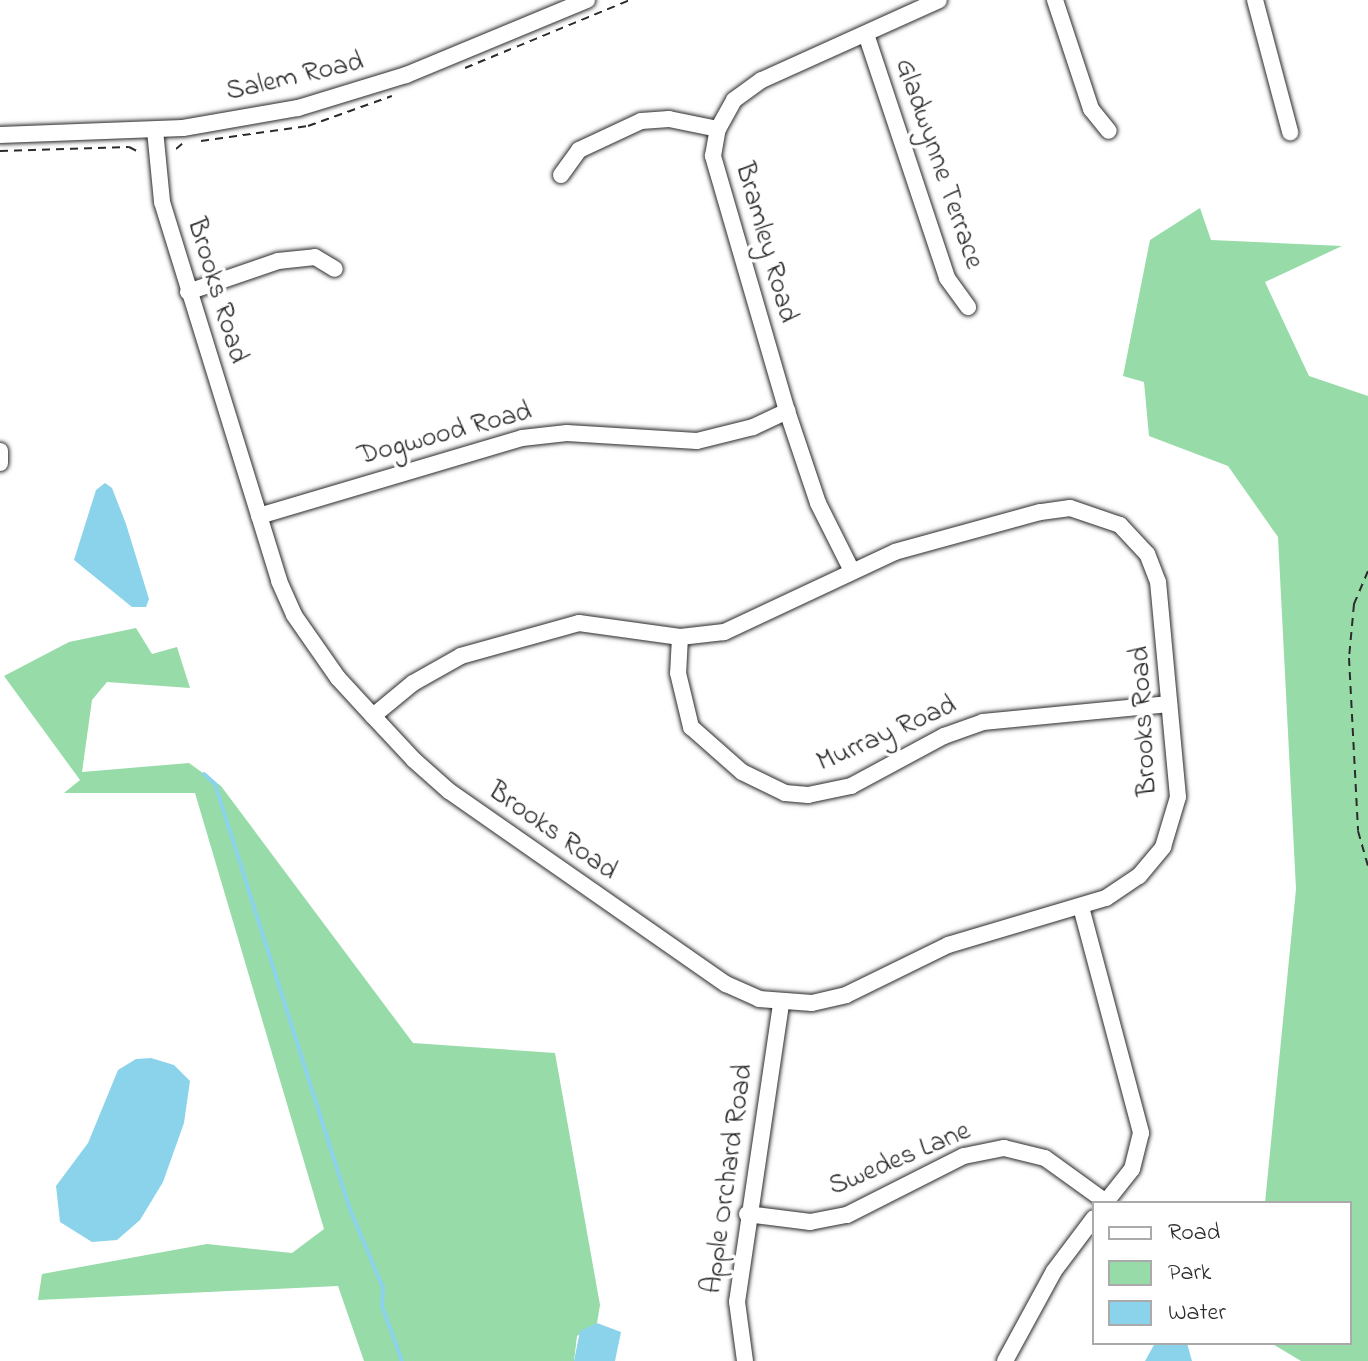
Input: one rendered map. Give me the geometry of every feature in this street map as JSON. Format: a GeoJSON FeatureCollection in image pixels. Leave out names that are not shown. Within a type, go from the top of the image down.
{"type":"FeatureCollection","features":[{"type":"Feature","properties":{"kind":"street","name":"Salem Road"},"geometry":{"type":"LineString","coordinates":[[0,135],[155,130],[257,117],[367,89],[587,0]]}},
{"type":"Feature","properties":{"kind":"street","name":"Bramley Road"},"geometry":{"type":"LineString","coordinates":[[851,569],[818,503],[787,411],[716,173],[718,129],[734,100],[762,80],[939,0]]}},
{"type":"Feature","properties":{"kind":"street"},"geometry":{"type":"LineString","coordinates":[[1055,0],[1091,109],[1109,131]]}},
{"type":"Feature","properties":{"kind":"street"},"geometry":{"type":"LineString","coordinates":[[1255,0],[1290,132]]}},
{"type":"Feature","properties":{"kind":"street","name":"Gladwynne Terrace"},"geometry":{"type":"LineString","coordinates":[[866,34],[947,278],[968,307]]}},
{"type":"Feature","properties":{"kind":"street"},"geometry":{"type":"LineString","coordinates":[[561,175],[579,150],[641,121],[669,119],[718,129]]}},
{"type":"Feature","properties":{"kind":"street","name":"Brooks Road"},"geometry":{"type":"LineString","coordinates":[[155,130],[162,202],[259,516],[294,615],[338,678],[373,716],[449,791],[726,984],[781,1003],[812,1003],[846,995],[948,945],[1081,907],[1139,876],[1171,831],[1178,797],[1158,582],[1139,543],[1109,519],[1070,508],[1040,512],[851,569],[743,627],[680,637],[579,623],[461,656],[413,683],[373,716]]}},
{"type":"Feature","properties":{"kind":"street"},"geometry":{"type":"LineString","coordinates":[[188,292],[278,261],[315,257],[335,269]]}},
{"type":"Feature","properties":{"kind":"street","name":"Dogwood Road"},"geometry":{"type":"LineString","coordinates":[[259,516],[522,438],[567,433],[697,441],[753,427],[787,411]]}},
{"type":"Feature","properties":{"kind":"street"},"geometry":{"type":"LineString","coordinates":[[0,451],[0,463]]}},
{"type":"Feature","properties":{"kind":"street","name":"Murray Road"},"geometry":{"type":"LineString","coordinates":[[680,637],[678,673],[691,727],[742,772],[785,793],[808,795],[851,786],[944,736],[983,722],[1169,704]]}},
{"type":"Feature","properties":{"kind":"street"},"geometry":{"type":"LineString","coordinates":[[1081,907],[1141,1133],[1132,1169],[1107,1201]]}},
{"type":"Feature","properties":{"kind":"street","name":"Apple Orchard Road"},"geometry":{"type":"LineString","coordinates":[[745,1361],[737,1302],[747,1214],[781,1003]]}},
{"type":"Feature","properties":{"kind":"street","name":"Swedes Lane"},"geometry":{"type":"LineString","coordinates":[[747,1214],[810,1222],[847,1215],[964,1156],[1004,1148],[1045,1158],[1102,1201]]}},
{"type":"Feature","properties":{"kind":"street"},"geometry":{"type":"LineString","coordinates":[[1005,1361],[1054,1271],[1092,1221]]}},
{"type":"Feature","properties":{"kind":"path"},"geometry":{"type":"LineString","coordinates":[[0,151],[129,147],[142,153]]}},
{"type":"Feature","properties":{"kind":"path"},"geometry":{"type":"LineString","coordinates":[[1368,571],[1354,604],[1349,658],[1358,831],[1368,866]]}},
{"type":"Feature","properties":{"kind":"green space"},"geometry":{"type":"Polygon","coordinates":[[[1200,208],[1211,240],[1342,246],[1265,282],[1309,376],[1368,396],[1368,1361],[1301,1361],[1274,1345],[1352,1345],[1352,1201],[1265,1201],[1296,889],[1278,537],[1228,466],[1149,436],[1144,382],[1123,376],[1150,240],[1200,208]]]}},
{"type":"Feature","properties":{"kind":"green space"},"geometry":{"type":"Polygon","coordinates":[[[136,628],[152,654],[177,647],[190,688],[107,682],[92,700],[82,772],[189,763],[221,786],[413,1043],[555,1053],[600,1305],[597,1323],[577,1336],[574,1361],[364,1361],[338,1286],[38,1300],[42,1274],[207,1244],[292,1253],[324,1229],[195,793],[64,793],[80,780],[4,676],[69,642],[136,628]]]}},
{"type":"Feature","properties":{"kind":"water"},"geometry":{"type":"Polygon","coordinates":[[[105,483],[112,488],[126,524],[149,599],[146,607],[132,607],[74,560],[96,490],[105,483]]]}},
{"type":"Feature","properties":{"kind":"water"},"geometry":{"type":"Polygon","coordinates":[[[151,1058],[174,1065],[190,1081],[184,1123],[163,1182],[140,1220],[117,1240],[92,1242],[60,1222],[56,1186],[88,1143],[118,1070],[136,1059],[151,1058]]]}},
{"type":"Feature","properties":{"kind":"water"},"geometry":{"type":"Polygon","coordinates":[[[597,1323],[621,1332],[615,1361],[574,1361],[580,1331],[597,1323]]]}},
{"type":"Feature","properties":{"kind":"water"},"geometry":{"type":"Polygon","coordinates":[[[1154,1345],[1188,1345],[1192,1361],[1145,1361],[1154,1345]]]}},
{"type":"Feature","properties":{"kind":"waterway"},"geometry":{"type":"LineString","coordinates":[[204,774],[215,784],[349,1207],[383,1288],[382,1306],[402,1361]]}}]}
